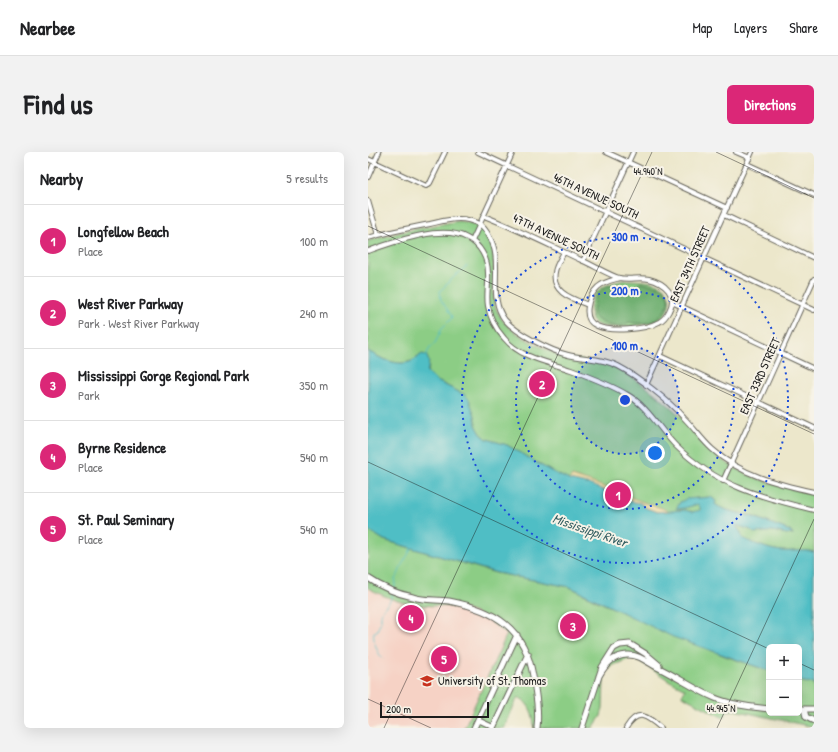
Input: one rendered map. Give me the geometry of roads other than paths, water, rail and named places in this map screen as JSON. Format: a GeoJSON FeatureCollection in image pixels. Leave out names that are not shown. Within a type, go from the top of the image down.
{"type":"FeatureCollection","features":[{"type":"Feature","properties":{"kind":"street"},"geometry":{"type":"LineString","coordinates":[[368,177],[379,152]]}},
{"type":"Feature","properties":{"kind":"street"},"geometry":{"type":"LineString","coordinates":[[368,159],[427,185],[430,183],[445,152]]}},
{"type":"Feature","properties":{"kind":"street","name":"46TH AVENUE SOUTH"},"geometry":{"type":"LineString","coordinates":[[478,152],[814,310]]}},
{"type":"Feature","properties":{"kind":"street"},"geometry":{"type":"LineString","coordinates":[[472,241],[513,152]]}},
{"type":"Feature","properties":{"kind":"street"},"geometry":{"type":"LineString","coordinates":[[606,152],[727,208]]}},
{"type":"Feature","properties":{"kind":"street"},"geometry":{"type":"LineString","coordinates":[[583,261],[632,152]]}},
{"type":"Feature","properties":{"kind":"street"},"geometry":{"type":"LineString","coordinates":[[736,152],[750,158]]}},
{"type":"Feature","properties":{"kind":"street","name":"EAST 34TH STREET"},"geometry":{"type":"LineString","coordinates":[[646,385],[752,152]]}},
{"type":"Feature","properties":{"kind":"street"},"geometry":{"type":"LineString","coordinates":[[747,164],[814,196]]}},
{"type":"Feature","properties":{"kind":"street"},"geometry":{"type":"LineString","coordinates":[[368,201],[378,235]]}},
{"type":"Feature","properties":{"kind":"street"},"geometry":{"type":"LineString","coordinates":[[724,215],[814,258]]}},
{"type":"Feature","properties":{"kind":"street","name":"47TH AVENUE SOUTH"},"geometry":{"type":"LineString","coordinates":[[484,216],[620,278]]}},
{"type":"Feature","properties":{"kind":"street"},"geometry":{"type":"LineString","coordinates":[[368,238],[450,219],[466,219],[480,225],[487,232],[495,250],[497,260],[496,301],[498,308],[511,325],[534,340],[556,351],[568,355],[599,360],[616,365],[627,371],[646,385],[684,418],[712,449],[731,464],[762,478],[814,492]]}},
{"type":"Feature","properties":{"kind":"street"},"geometry":{"type":"LineString","coordinates":[[368,251],[398,241],[451,232],[472,241],[485,257],[488,273],[487,297],[490,312],[498,331],[508,342],[521,352],[531,357],[606,383],[632,398],[646,409],[668,437],[688,456],[723,481],[754,494],[814,510]]}},
{"type":"Feature","properties":{"kind":"street"},"geometry":{"type":"LineString","coordinates":[[564,252],[555,273],[556,285],[562,293],[588,305]]}},
{"type":"Feature","properties":{"kind":"street"},"geometry":{"type":"LineString","coordinates":[[620,278],[646,278],[665,285],[670,291],[672,302],[666,316],[659,322],[640,327],[618,330],[608,329],[593,324],[589,320],[588,305],[591,295],[599,286],[620,278]]}},
{"type":"Feature","properties":{"kind":"street","name":"EAST 33RD STREET"},"geometry":{"type":"LineString","coordinates":[[723,481],[814,279]]}},
{"type":"Feature","properties":{"kind":"street"},"geometry":{"type":"LineString","coordinates":[[672,302],[814,369]]}},
{"type":"Feature","properties":{"kind":"street"},"geometry":{"type":"LineString","coordinates":[[660,356],[814,428]]}},
{"type":"Feature","properties":{"kind":"street"},"geometry":{"type":"LineString","coordinates":[[368,578],[382,586],[404,594],[426,600],[448,601],[479,609],[510,628],[517,635],[528,654],[536,691],[538,716],[537,728]]}},
{"type":"Feature","properties":{"kind":"street"},"geometry":{"type":"LineString","coordinates":[[474,728],[517,635]]}},
{"type":"Feature","properties":{"kind":"street"},"geometry":{"type":"LineString","coordinates":[[582,728],[602,667],[614,648],[625,643],[635,646],[663,669]]}},
{"type":"Feature","properties":{"kind":"street"},"geometry":{"type":"LineString","coordinates":[[478,720],[493,728],[528,654]]}},
{"type":"Feature","properties":{"kind":"street"},"geometry":{"type":"LineString","coordinates":[[599,676],[605,665],[612,660],[627,655],[640,658],[663,669],[721,701],[766,708]]}},
{"type":"Feature","properties":{"kind":"street"},"geometry":{"type":"LineString","coordinates":[[814,709],[802,709],[806,717],[814,721]]}},
{"type":"Feature","properties":{"kind":"street"},"geometry":{"type":"LineString","coordinates":[[626,728],[634,718],[642,716],[649,718],[661,728]]}},
{"type":"Feature","properties":{"kind":"water","name":"Mississippi River"},"geometry":{"type":"Polygon","coordinates":[[[368,351],[391,362],[397,363],[409,362],[422,354],[426,355],[429,363],[427,372],[437,381],[465,395],[469,399],[475,416],[476,425],[481,434],[487,439],[507,445],[569,480],[591,485],[629,501],[640,503],[646,508],[657,512],[685,510],[692,512],[701,510],[698,504],[676,509],[680,502],[686,499],[711,497],[716,501],[715,504],[722,508],[790,531],[793,535],[772,531],[754,533],[751,530],[736,525],[742,538],[761,546],[782,551],[814,552],[814,684],[802,682],[802,644],[766,644],[766,670],[673,637],[570,587],[497,573],[384,540],[368,530],[368,351]]]}},
{"type":"Feature","properties":{"kind":"waterway"},"geometry":{"type":"LineString","coordinates":[[426,355],[430,348],[434,345],[441,329],[452,318],[441,300],[440,291],[467,266]]}},
{"type":"Feature","properties":{"kind":"waterway"},"geometry":{"type":"LineString","coordinates":[[394,589],[396,582],[395,579],[411,548]]}},
{"type":"Feature","properties":{"kind":"waterway"},"geometry":{"type":"LineString","coordinates":[[383,659],[376,647],[374,632],[377,631],[381,621],[383,609],[390,601],[393,592]]}},
{"type":"Feature","properties":{"kind":"place","name":"West River Parkway"},"geometry":{"type":"Point","coordinates":[542,384]}},
{"type":"Feature","properties":{"kind":"place","name":"Longfellow Beach"},"geometry":{"type":"Point","coordinates":[618,495]}},
{"type":"Feature","properties":{"kind":"place","name":"Byrne Residence"},"geometry":{"type":"Point","coordinates":[411,618]}},
{"type":"Feature","properties":{"kind":"place","name":"Mississippi Gorge Regional Park"},"geometry":{"type":"Point","coordinates":[573,626]}},
{"type":"Feature","properties":{"kind":"place","name":"St. Paul Seminary"},"geometry":{"type":"Point","coordinates":[444,659]}},
{"type":"Feature","properties":{"kind":"place","name":"University of St. Thomas"},"geometry":{"type":"Point","coordinates":[427,681]}}]}
